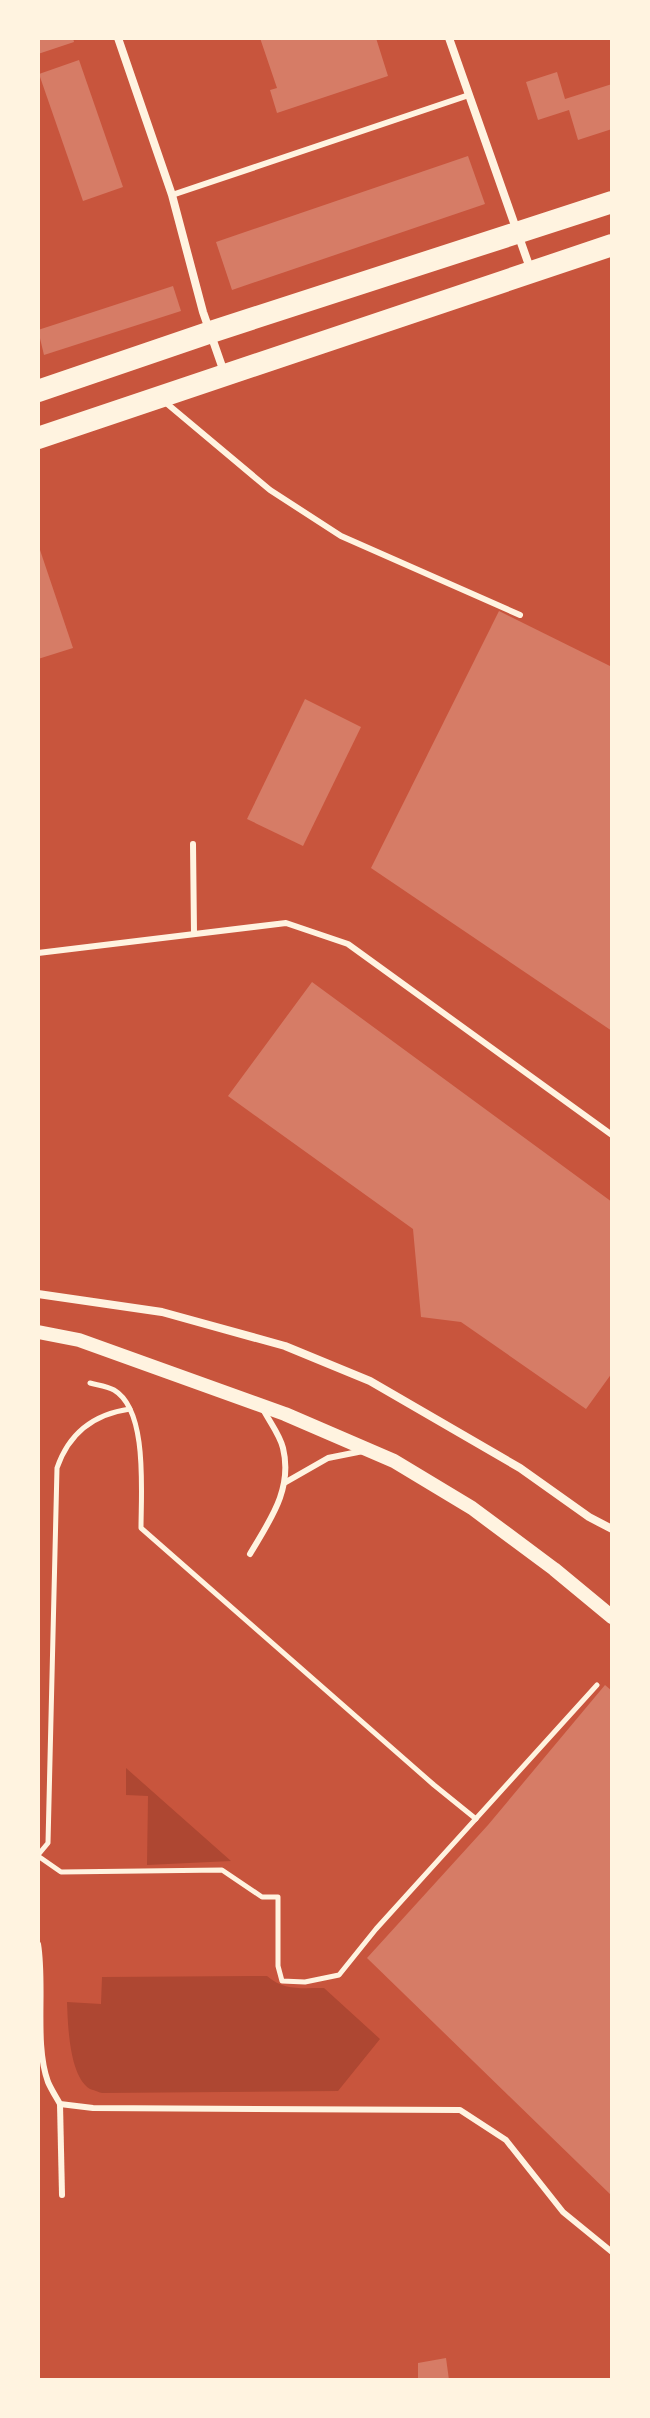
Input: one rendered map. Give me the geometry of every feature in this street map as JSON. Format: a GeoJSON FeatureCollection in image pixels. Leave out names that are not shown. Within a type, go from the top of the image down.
{"type":"FeatureCollection","features":[{"type":"Feature","properties":{"kind":"highway"},"geometry":{"type":"LineString","coordinates":[[38,391],[612,202]]}},
{"type":"Feature","properties":{"kind":"highway"},"geometry":{"type":"LineString","coordinates":[[38,438],[612,245]]}},
{"type":"Feature","properties":{"kind":"street"},"geometry":{"type":"LineString","coordinates":[[118,38],[172,195],[203,312],[226,376]]}},
{"type":"Feature","properties":{"kind":"street"},"geometry":{"type":"LineString","coordinates":[[449,38],[531,272]]}},
{"type":"Feature","properties":{"kind":"street"},"geometry":{"type":"LineString","coordinates":[[38,1294],[162,1312],[285,1346],[370,1381],[520,1468],[589,1517],[612,1529]]}},
{"type":"Feature","properties":{"kind":"street"},"geometry":{"type":"LineString","coordinates":[[38,1332],[79,1340],[285,1414],[394,1461],[472,1508],[612,1617]]}},
{"type":"Feature","properties":{"kind":"lane"},"geometry":{"type":"LineString","coordinates":[[172,195],[469,95]]}},
{"type":"Feature","properties":{"kind":"lane"},"geometry":{"type":"LineString","coordinates":[[159,397],[270,490],[341,536],[520,615]]}},
{"type":"Feature","properties":{"kind":"lane"},"geometry":{"type":"LineString","coordinates":[[193,844],[194,933]]}},
{"type":"Feature","properties":{"kind":"lane"},"geometry":{"type":"LineString","coordinates":[[38,953],[286,923],[348,944],[612,1135]]}},
{"type":"Feature","properties":{"kind":"lane"},"geometry":{"type":"LineString","coordinates":[[250,1554],[278,1506],[286,1482],[283,1447],[261,1406]]}},
{"type":"Feature","properties":{"kind":"lane"},"geometry":{"type":"LineString","coordinates":[[286,1482],[328,1458],[368,1450]]}},
{"type":"Feature","properties":{"kind":"lane"},"geometry":{"type":"LineString","coordinates":[[38,1944],[43,2058],[48,2082],[60,2104],[62,2195]]}},
{"type":"Feature","properties":{"kind":"lane"},"geometry":{"type":"LineString","coordinates":[[60,2104],[93,2108],[460,2110],[506,2140],[563,2212],[612,2252]]}},
{"type":"Feature","properties":{"kind":"path"},"geometry":{"type":"LineString","coordinates":[[90,1383],[115,1390],[131,1409],[138,1427],[141,1528],[476,1819]]}},
{"type":"Feature","properties":{"kind":"path"},"geometry":{"type":"LineString","coordinates":[[131,1409],[106,1412],[80,1430],[62,1453],[57,1468],[48,1843],[38,1855],[61,1872],[222,1870],[262,1897],[278,1897],[278,1966],[282,1981],[305,1982],[339,1975],[376,1929],[597,1685]]}},
{"type":"Feature","properties":{"kind":"shaded area"},"geometry":{"type":"Polygon","coordinates":[[[126,1768],[231,1861],[147,1865],[148,1796],[126,1795],[126,1768]]]}},
{"type":"Feature","properties":{"kind":"shaded area"},"geometry":{"type":"Polygon","coordinates":[[[267,1976],[287,1986],[324,1988],[380,2039],[338,2091],[102,2093],[90,2089],[78,2073],[71,2049],[67,2002],[101,2004],[102,1977],[267,1976]]]}},
{"type":"Feature","properties":{"kind":"building"},"geometry":{"type":"Polygon","coordinates":[[[38,38],[73,38],[74,42],[38,54],[38,38]]]}},
{"type":"Feature","properties":{"kind":"building"},"geometry":{"type":"Polygon","coordinates":[[[260,38],[376,38],[388,76],[277,113],[270,90],[277,88],[260,38]]]}},
{"type":"Feature","properties":{"kind":"building"},"geometry":{"type":"Polygon","coordinates":[[[79,60],[123,187],[83,201],[39,74],[79,60]]]}},
{"type":"Feature","properties":{"kind":"building"},"geometry":{"type":"Polygon","coordinates":[[[557,72],[565,99],[612,84],[612,129],[578,140],[569,110],[538,120],[526,82],[557,72]]]}},
{"type":"Feature","properties":{"kind":"building"},"geometry":{"type":"Polygon","coordinates":[[[468,156],[485,204],[232,290],[216,242],[468,156]]]}},
{"type":"Feature","properties":{"kind":"building"},"geometry":{"type":"Polygon","coordinates":[[[173,286],[181,311],[44,355],[38,330],[173,286]]]}},
{"type":"Feature","properties":{"kind":"building"},"geometry":{"type":"Polygon","coordinates":[[[38,544],[73,648],[38,659],[38,544]]]}},
{"type":"Feature","properties":{"kind":"building"},"geometry":{"type":"Polygon","coordinates":[[[499,611],[612,667],[612,1031],[371,868],[499,611]]]}},
{"type":"Feature","properties":{"kind":"building"},"geometry":{"type":"Polygon","coordinates":[[[305,699],[361,727],[303,846],[247,819],[305,699]]]}},
{"type":"Feature","properties":{"kind":"building"},"geometry":{"type":"Polygon","coordinates":[[[312,982],[612,1202],[612,1373],[586,1409],[461,1322],[421,1317],[413,1229],[228,1096],[312,982]]]}},
{"type":"Feature","properties":{"kind":"building"},"geometry":{"type":"Polygon","coordinates":[[[605,1685],[612,1691],[612,2196],[367,1958],[488,1825],[605,1685]]]}},
{"type":"Feature","properties":{"kind":"building"},"geometry":{"type":"Polygon","coordinates":[[[446,2358],[449,2380],[418,2380],[418,2363],[446,2358]]]}}]}
